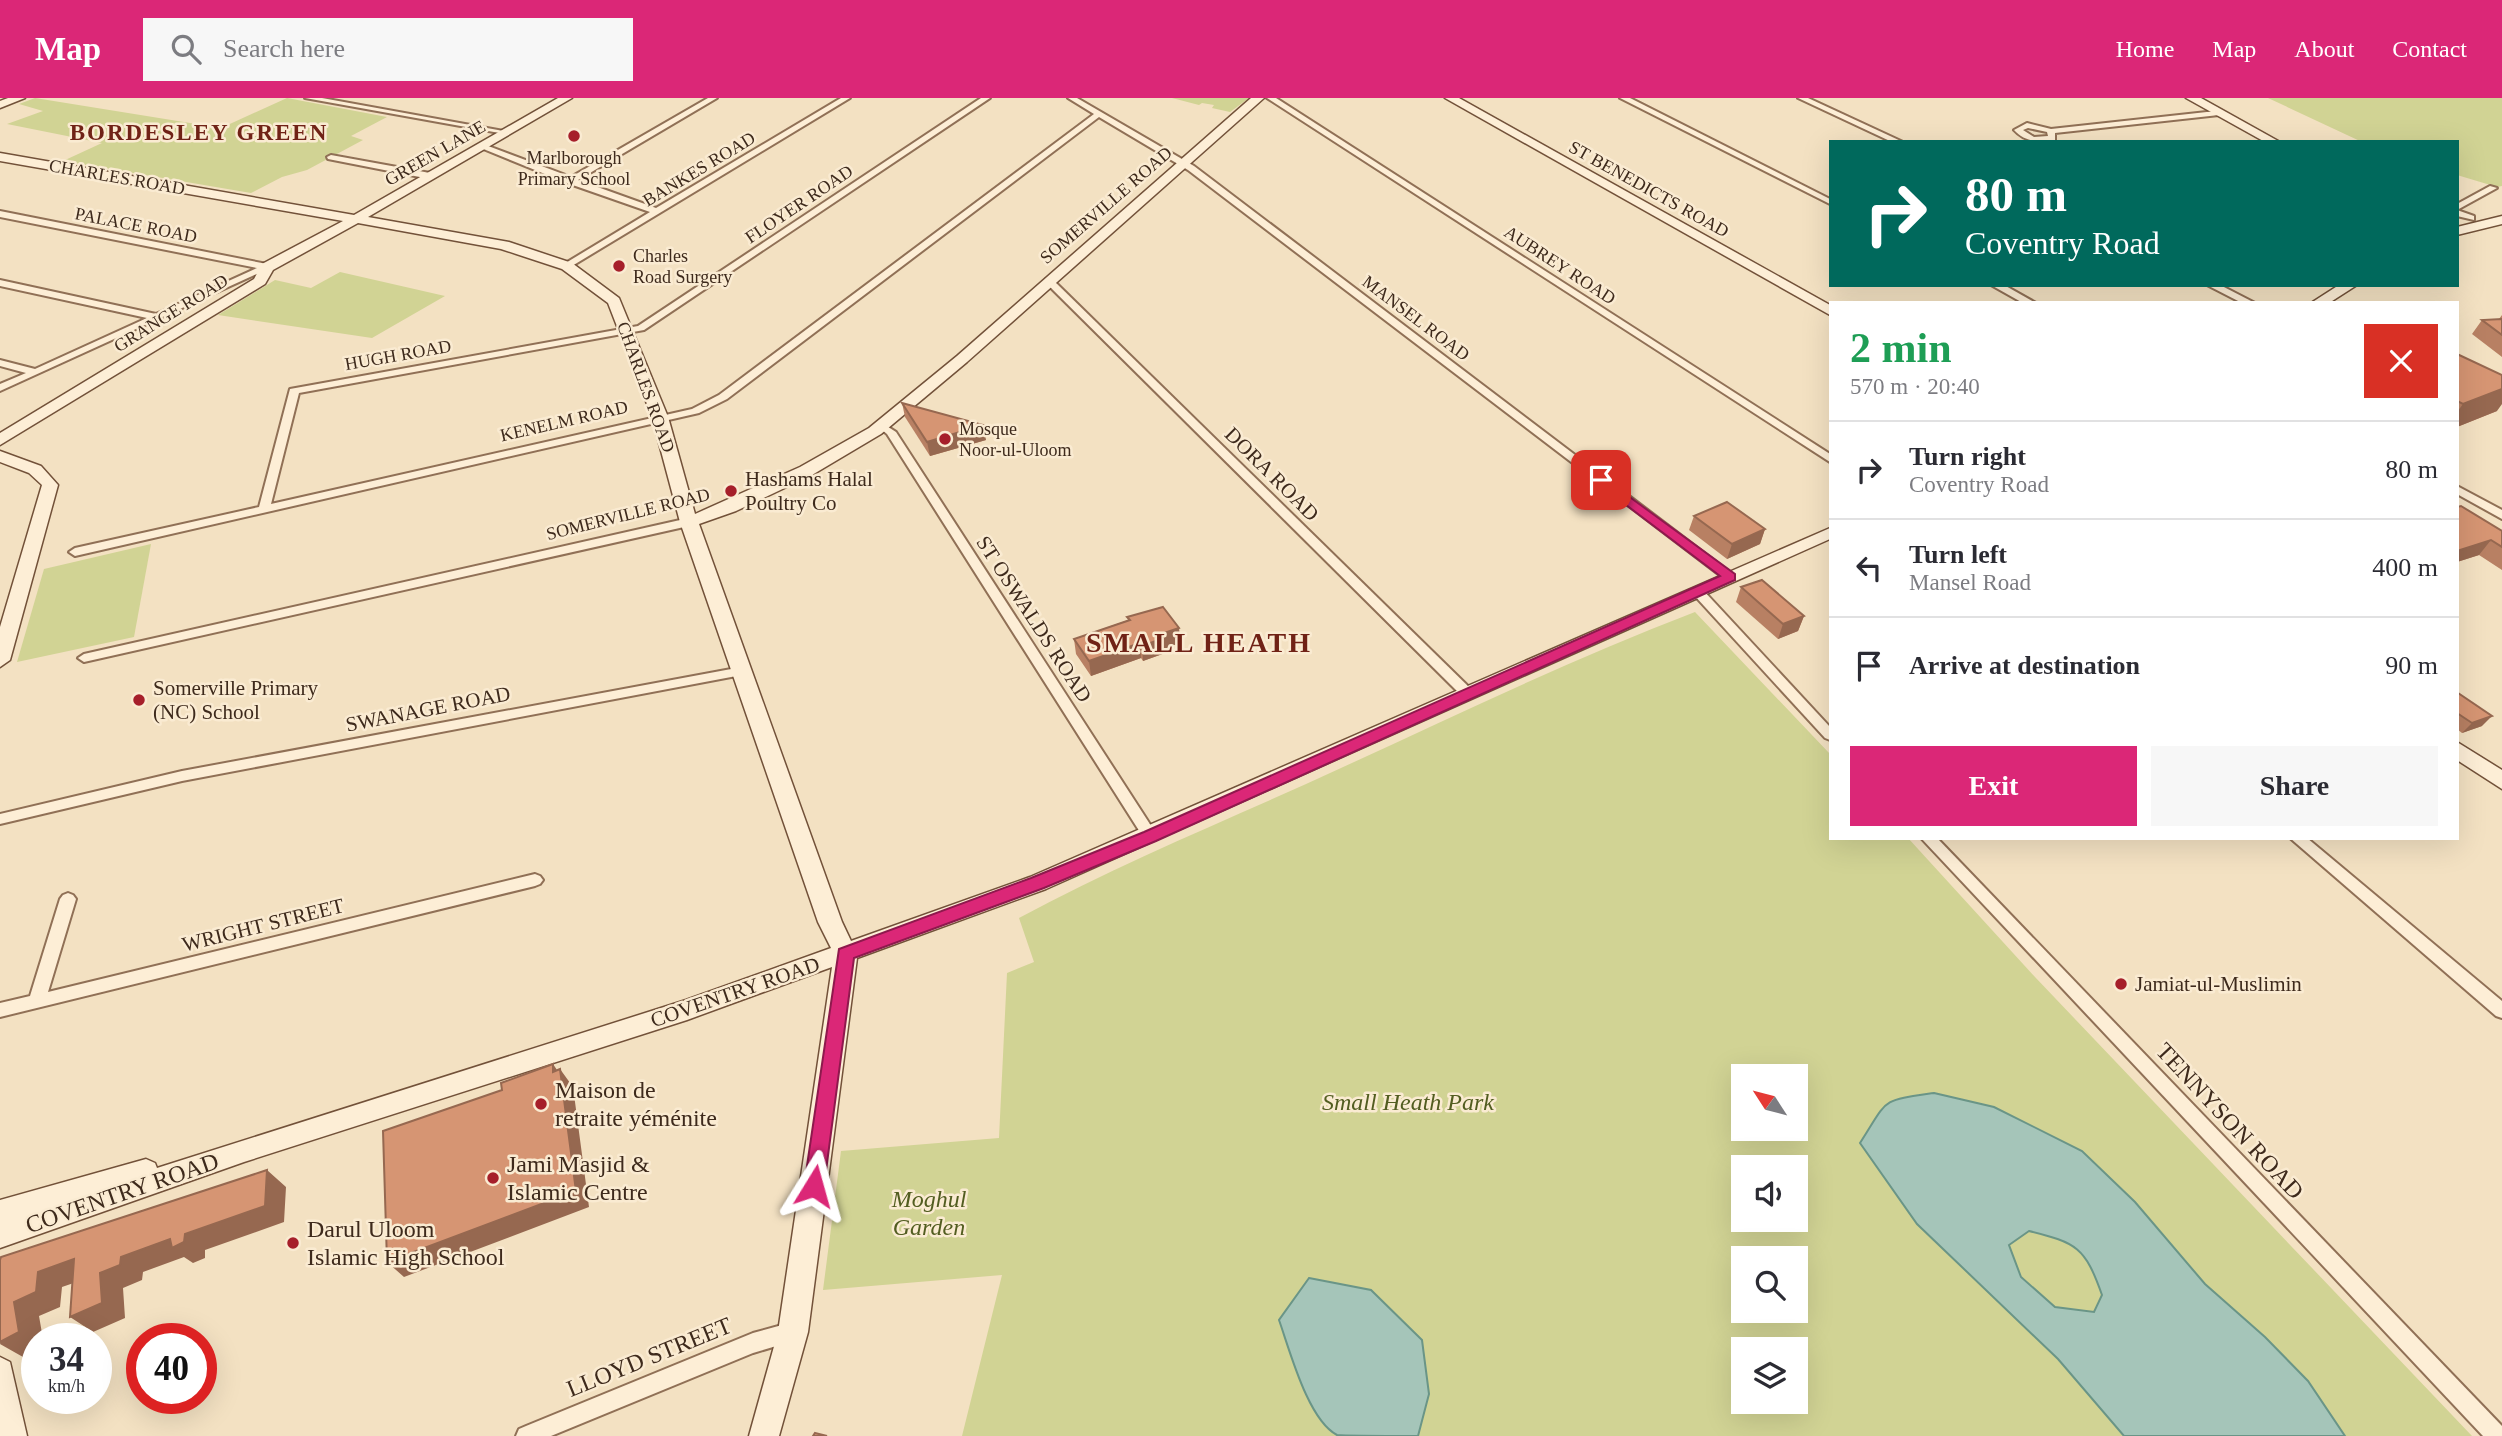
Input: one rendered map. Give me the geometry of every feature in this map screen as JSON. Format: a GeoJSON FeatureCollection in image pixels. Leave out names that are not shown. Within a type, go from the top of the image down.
{"type":"FeatureCollection","features":[{"type":"Feature","properties":{"kind":"street"},"geometry":{"type":"LineString","coordinates":[[0,105],[19,98]]}},
{"type":"Feature","properties":{"kind":"street"},"geometry":{"type":"LineString","coordinates":[[309,98],[505,132]]}},
{"type":"Feature","properties":{"kind":"street","name":"GREEN LANE"},"geometry":{"type":"LineString","coordinates":[[358,218],[566,98]]}},
{"type":"Feature","properties":{"kind":"street"},"geometry":{"type":"LineString","coordinates":[[570,181],[713,98]]}},
{"type":"Feature","properties":{"kind":"street","name":"BANKES ROAD"},"geometry":{"type":"LineString","coordinates":[[567,266],[846,98]]}},
{"type":"Feature","properties":{"kind":"street","name":"FLOYER ROAD"},"geometry":{"type":"LineString","coordinates":[[627,332],[641,328],[986,98]]}},
{"type":"Feature","properties":{"kind":"street","name":"MANSEL ROAD"},"geometry":{"type":"LineString","coordinates":[[1072,98],[1183,163],[1730,577]]}},
{"type":"Feature","properties":{"kind":"street","name":"SOMERVILLE ROAD"},"geometry":{"type":"LineString","coordinates":[[84,658],[689,522],[730,507],[806,471],[882,426],[1258,98]]}},
{"type":"Feature","properties":{"kind":"street","name":"AUBREY ROAD"},"geometry":{"type":"LineString","coordinates":[[1271,98],[1829,458]]}},
{"type":"Feature","properties":{"kind":"street","name":"ST BENEDICTS ROAD"},"geometry":{"type":"LineString","coordinates":[[1451,98],[1829,310]]}},
{"type":"Feature","properties":{"kind":"street"},"geometry":{"type":"LineString","coordinates":[[1624,98],[1829,201]]}},
{"type":"Feature","properties":{"kind":"street"},"geometry":{"type":"LineString","coordinates":[[1802,98],[1895,140]]}},
{"type":"Feature","properties":{"kind":"street"},"geometry":{"type":"LineString","coordinates":[[2192,98],[2270,140]]}},
{"type":"Feature","properties":{"kind":"street"},"geometry":{"type":"LineString","coordinates":[[2051,131],[2216,113]]}},
{"type":"Feature","properties":{"kind":"street","name":"KENELM ROAD"},"geometry":{"type":"LineString","coordinates":[[75,552],[695,411],[723,397],[1099,114]]}},
{"type":"Feature","properties":{"kind":"street"},"geometry":{"type":"LineString","coordinates":[[481,146],[658,212]]}},
{"type":"Feature","properties":{"kind":"street","name":"CHARLES ROAD"},"geometry":{"type":"LineString","coordinates":[[0,156],[504,245],[567,266],[614,301],[660,417],[689,522],[830,922],[846,954]]}},
{"type":"Feature","properties":{"kind":"street"},"geometry":{"type":"LineString","coordinates":[[331,157],[430,176]]}},
{"type":"Feature","properties":{"kind":"street"},"geometry":{"type":"LineString","coordinates":[[2459,207],[2493,188]]}},
{"type":"Feature","properties":{"kind":"street","name":"PALACE ROAD"},"geometry":{"type":"LineString","coordinates":[[0,214],[267,267]]}},
{"type":"Feature","properties":{"kind":"street"},"geometry":{"type":"LineString","coordinates":[[2459,214],[2471,218]]}},
{"type":"Feature","properties":{"kind":"street","name":"GRANGE ROAD"},"geometry":{"type":"LineString","coordinates":[[0,440],[260,281],[267,267],[358,218]]}},
{"type":"Feature","properties":{"kind":"street"},"geometry":{"type":"LineString","coordinates":[[2459,231],[2502,220]]}},
{"type":"Feature","properties":{"kind":"street"},"geometry":{"type":"LineString","coordinates":[[2459,232],[2502,234]]}},
{"type":"Feature","properties":{"kind":"street"},"geometry":{"type":"LineString","coordinates":[[0,388],[267,267]]}},
{"type":"Feature","properties":{"kind":"street","name":"DORA ROAD"},"geometry":{"type":"LineString","coordinates":[[1049,281],[1468,694]]}},
{"type":"Feature","properties":{"kind":"street"},"geometry":{"type":"LineString","coordinates":[[0,283],[158,317]]}},
{"type":"Feature","properties":{"kind":"street"},"geometry":{"type":"LineString","coordinates":[[2000,287],[2027,301]]}},
{"type":"Feature","properties":{"kind":"street"},"geometry":{"type":"LineString","coordinates":[[2216,287],[2246,301]]}},
{"type":"Feature","properties":{"kind":"street"},"geometry":{"type":"LineString","coordinates":[[2322,301],[2346,287]]}},
{"type":"Feature","properties":{"kind":"street","name":"HUGH ROAD"},"geometry":{"type":"LineString","coordinates":[[264,508],[295,391],[627,332]]}},
{"type":"Feature","properties":{"kind":"street"},"geometry":{"type":"LineString","coordinates":[[0,363],[36,372]]}},
{"type":"Feature","properties":{"kind":"street","name":"ST OSWALDS ROAD"},"geometry":{"type":"LineString","coordinates":[[882,426],[891,432],[1150,836]]}},
{"type":"Feature","properties":{"kind":"street"},"geometry":{"type":"LineString","coordinates":[[0,456],[36,469],[45,475],[50,485],[0,660]]}},
{"type":"Feature","properties":{"kind":"street"},"geometry":{"type":"LineString","coordinates":[[2459,490],[2502,515]]}},
{"type":"Feature","properties":{"kind":"street","name":"COVENTRY ROAD"},"geometry":{"type":"LineString","coordinates":[[0,1234],[244,1150],[687,1010],[1038,883],[1150,836],[1829,533]]}},
{"type":"Feature","properties":{"kind":"street"},"geometry":{"type":"LineString","coordinates":[[1698,592],[1829,734]]}},
{"type":"Feature","properties":{"kind":"street","name":"SWANAGE ROAD"},"geometry":{"type":"LineString","coordinates":[[0,819],[182,776],[742,671]]}},
{"type":"Feature","properties":{"kind":"street"},"geometry":{"type":"LineString","coordinates":[[2459,750],[2502,781]]}},
{"type":"Feature","properties":{"kind":"street","name":"TENNYSON ROAD"},"geometry":{"type":"LineString","coordinates":[[1930,840],[2497,1436]]}},
{"type":"Feature","properties":{"kind":"street"},"geometry":{"type":"LineString","coordinates":[[2299,840],[2502,1011]]}},
{"type":"Feature","properties":{"kind":"street","name":"WRIGHT STREET"},"geometry":{"type":"LineString","coordinates":[[0,1010],[535,880]]}},
{"type":"Feature","properties":{"kind":"street"},"geometry":{"type":"LineString","coordinates":[[37,1000],[68,899]]}},
{"type":"Feature","properties":{"kind":"street"},"geometry":{"type":"LineString","coordinates":[[764,1436],[793,1332],[846,954]]}},
{"type":"Feature","properties":{"kind":"street","name":"COVENTRY ROAD"},"geometry":{"type":"LineString","coordinates":[[0,1213],[120,1178],[244,1150]]}},
{"type":"Feature","properties":{"kind":"street","name":"LLOYD STREET"},"geometry":{"type":"LineString","coordinates":[[526,1436],[753,1343],[793,1332]]}},
{"type":"Feature","properties":{"kind":"street"},"geometry":{"type":"LineString","coordinates":[[0,1372],[12,1436]]}},
{"type":"Feature","properties":{"kind":"green space"},"geometry":{"type":"Polygon","coordinates":[[[35,98],[221,128],[287,98],[387,117],[351,136],[363,140],[307,170],[282,177],[251,193],[63,161],[102,143],[7,124],[43,111],[19,104],[35,98]]]}},
{"type":"Feature","properties":{"kind":"green space"},"geometry":{"type":"Polygon","coordinates":[[[1172,98],[1249,98],[1230,112],[1212,108],[1214,105],[1199,105],[1172,98]]]}},
{"type":"Feature","properties":{"kind":"green space"},"geometry":{"type":"Polygon","coordinates":[[[2268,98],[2502,98],[2502,186],[2497,187],[2459,176],[2459,140],[2358,140],[2268,98]]]}},
{"type":"Feature","properties":{"kind":"green space"},"geometry":{"type":"Polygon","coordinates":[[[340,272],[445,296],[372,338],[218,315],[275,280],[311,288],[340,272]]]}},
{"type":"Feature","properties":{"kind":"green space"},"geometry":{"type":"Polygon","coordinates":[[[151,544],[134,637],[17,662],[44,569],[151,544]]]}},
{"type":"Feature","properties":{"kind":"green space","name":"Small Heath Park"},"geometry":{"type":"Polygon","coordinates":[[[1695,612],[1829,753],[1829,840],[1910,840],[2035,977],[2472,1436],[962,1436],[1002,1275],[823,1290],[841,1151],[999,1138],[1007,973],[1034,962],[1019,918],[1139,859],[1517,687],[1695,612]]]}},
{"type":"Feature","properties":{"kind":"shaded area"},"geometry":{"type":"Polygon","coordinates":[[[1934,1093],[1994,1107],[2082,1151],[2135,1202],[2205,1284],[2265,1337],[2308,1381],[2345,1436],[2124,1436],[2058,1359],[1917,1224],[1860,1143],[1887,1104],[1894,1100],[1934,1093]],[[2029,1231],[2009,1245],[2021,1277],[2055,1307],[2094,1312],[2102,1295],[2084,1257],[2069,1244],[2029,1231]]]}},
{"type":"Feature","properties":{"kind":"shaded area"},"geometry":{"type":"Polygon","coordinates":[[[1309,1278],[1371,1290],[1422,1340],[1429,1394],[1418,1436],[1337,1435],[1317,1415],[1301,1384],[1279,1320],[1309,1278]]]}},
{"type":"Feature","properties":{"kind":"building"},"geometry":{"type":"Polygon","coordinates":[[[2502,319],[2502,335],[2482,320],[2502,319]]]}},
{"type":"Feature","properties":{"kind":"building"},"geometry":{"type":"Polygon","coordinates":[[[2459,355],[2502,375],[2502,389],[2463,404],[2459,402],[2459,355]]]}},
{"type":"Feature","properties":{"kind":"building"},"geometry":{"type":"Polygon","coordinates":[[[902,403],[983,425],[927,442],[902,403]]]}},
{"type":"Feature","properties":{"kind":"building"},"geometry":{"type":"Polygon","coordinates":[[[1727,502],[1765,529],[1732,544],[1694,516],[1727,502]]]}},
{"type":"Feature","properties":{"kind":"building"},"geometry":{"type":"Polygon","coordinates":[[[2459,506],[2502,531],[2502,547],[2491,540],[2459,550],[2459,506]]]}},
{"type":"Feature","properties":{"kind":"building"},"geometry":{"type":"Polygon","coordinates":[[[1762,580],[1804,616],[1783,624],[1741,587],[1762,580]]]}},
{"type":"Feature","properties":{"kind":"building"},"geometry":{"type":"Polygon","coordinates":[[[1163,607],[1179,628],[1164,633],[1167,637],[1142,646],[1140,643],[1089,661],[1074,639],[1130,620],[1127,617],[1163,607]]]}},
{"type":"Feature","properties":{"kind":"building"},"geometry":{"type":"Polygon","coordinates":[[[2459,694],[2492,716],[2472,723],[2459,714],[2459,694]]]}},
{"type":"Feature","properties":{"kind":"building","name":"Jami Masjid & Islamic Centre"},"geometry":{"type":"Polygon","coordinates":[[[553,1064],[553,1072],[560,1069],[576,1191],[387,1262],[383,1131],[502,1090],[501,1083],[553,1064]]]}},
{"type":"Feature","properties":{"kind":"building"},"geometry":{"type":"Polygon","coordinates":[[[267,1170],[265,1206],[185,1234],[184,1242],[172,1248],[170,1239],[121,1257],[120,1265],[100,1273],[102,1303],[70,1317],[74,1259],[38,1272],[36,1292],[14,1302],[19,1332],[0,1342],[1,1257],[267,1170]]]}},
{"type":"Feature","properties":{"kind":"place","name":"Marlborough Primary School"},"geometry":{"type":"Point","coordinates":[574,136]}},
{"type":"Feature","properties":{"kind":"place","name":"Charles Road Surgery"},"geometry":{"type":"Point","coordinates":[619,266]}},
{"type":"Feature","properties":{"kind":"place","name":"Mosque Noor-ul-Uloom"},"geometry":{"type":"Point","coordinates":[945,439]}},
{"type":"Feature","properties":{"kind":"place","name":"Hashams Halal Poultry Co"},"geometry":{"type":"Point","coordinates":[731,491]}},
{"type":"Feature","properties":{"kind":"place","name":"Somerville Primary (NC) School"},"geometry":{"type":"Point","coordinates":[139,700]}},
{"type":"Feature","properties":{"kind":"place","name":"Jamiat-ul-Muslimin"},"geometry":{"type":"Point","coordinates":[2121,984]}},
{"type":"Feature","properties":{"kind":"place","name":"Maison de retraite yéménite"},"geometry":{"type":"Point","coordinates":[541,1104]}},
{"type":"Feature","properties":{"kind":"place","name":"Jami Masjid & Islamic Centre"},"geometry":{"type":"Point","coordinates":[493,1178]}},
{"type":"Feature","properties":{"kind":"place","name":"Darul Uloom Islamic High School"},"geometry":{"type":"Point","coordinates":[293,1243]}},
{"type":"Feature","properties":{"kind":"district","name":"BORDESLEY GREEN"},"geometry":{"type":"Point","coordinates":[199,132]}},
{"type":"Feature","properties":{"kind":"district","name":"SMALL HEATH"},"geometry":{"type":"Point","coordinates":[1199,642]}},
{"type":"Feature","properties":{"kind":"route"},"geometry":{"type":"LineString","coordinates":[[814,1186],[846,954],[1038,883],[1150,836],[1730,577],[1601,480]]}},
{"type":"Feature","properties":{"kind":"park label","name":"Moghul Garden"},"geometry":{"type":"Point","coordinates":[929,1213]}}]}
